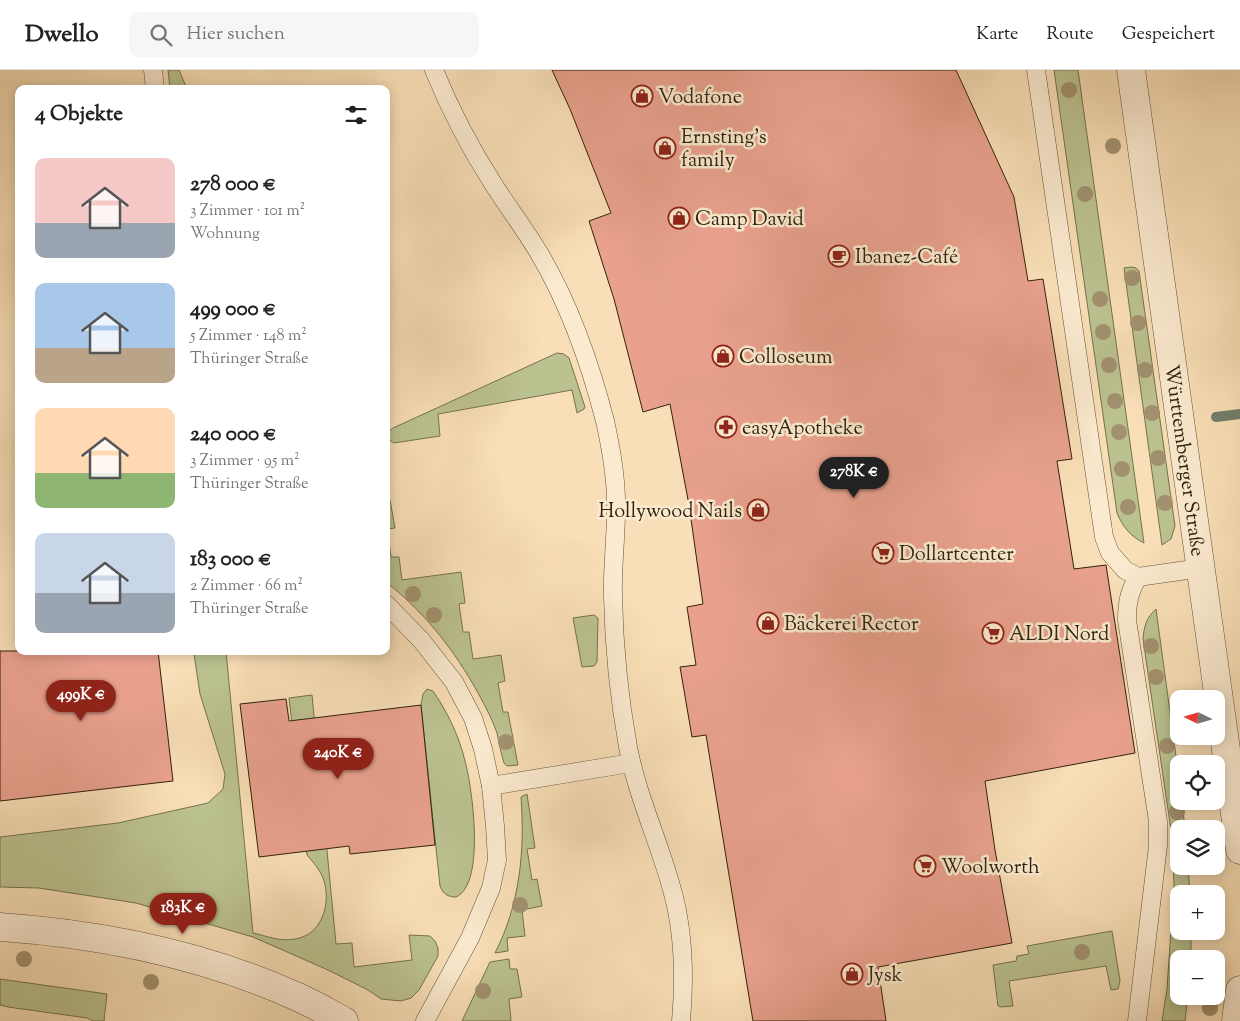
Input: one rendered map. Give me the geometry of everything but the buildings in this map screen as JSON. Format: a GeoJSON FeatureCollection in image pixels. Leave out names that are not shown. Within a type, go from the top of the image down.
{"type":"FeatureCollection","features":[{"type":"Feature","properties":{"kind":"street","name":"Württemberger Straße"},"geometry":{"type":"LineString","coordinates":[[1131,70],[1240,850]]}},
{"type":"Feature","properties":{"kind":"street"},"geometry":{"type":"LineString","coordinates":[[0,927],[96,937],[188,958],[295,995],[344,1021]]}},
{"type":"Feature","properties":{"kind":"street"},"geometry":{"type":"LineString","coordinates":[[1236,1021],[1240,990]]}},
{"type":"Feature","properties":{"kind":"lane"},"geometry":{"type":"LineString","coordinates":[[153,70],[155,85]]}},
{"type":"Feature","properties":{"kind":"lane"},"geometry":{"type":"LineString","coordinates":[[434,70],[449,107],[491,181],[539,253],[572,320],[591,374],[605,423],[612,465],[616,508],[612,596],[622,715],[631,763],[643,805],[672,888],[680,927],[684,971],[681,1021]]}},
{"type":"Feature","properties":{"kind":"lane"},"geometry":{"type":"LineString","coordinates":[[1036,70],[1104,537],[1110,553],[1126,570],[1138,578],[1201,568]]}},
{"type":"Feature","properties":{"kind":"lane"},"geometry":{"type":"LineString","coordinates":[[1137,1021],[1158,846],[1158,821],[1127,620],[1127,602],[1131,589],[1138,578]]}},
{"type":"Feature","properties":{"kind":"lane"},"geometry":{"type":"LineString","coordinates":[[390,608],[421,640],[454,682],[473,718],[483,749],[491,786],[497,860],[491,888],[470,938],[424,1021]]}},
{"type":"Feature","properties":{"kind":"lane"},"geometry":{"type":"LineString","coordinates":[[491,786],[631,763]]}},
{"type":"Feature","properties":{"kind":"green space"},"geometry":{"type":"Polygon","coordinates":[[[168,70],[179,70],[185,85],[170,85],[168,70]]]}},
{"type":"Feature","properties":{"kind":"green space"},"geometry":{"type":"Polygon","coordinates":[[[1054,70],[1078,70],[1144,543],[1128,531],[1117,513],[1054,70]]]}},
{"type":"Feature","properties":{"kind":"green space"},"geometry":{"type":"Polygon","coordinates":[[[1131,267],[1139,271],[1175,526],[1171,539],[1162,545],[1124,268],[1131,267]]]}},
{"type":"Feature","properties":{"kind":"green space"},"geometry":{"type":"Polygon","coordinates":[[[557,353],[564,354],[569,358],[585,407],[577,413],[572,390],[438,414],[440,436],[394,443],[390,440],[390,430],[557,353]]]}},
{"type":"Feature","properties":{"kind":"green space"},"geometry":{"type":"Polygon","coordinates":[[[390,500],[395,528],[390,529],[390,500]]]}},
{"type":"Feature","properties":{"kind":"green space"},"geometry":{"type":"Polygon","coordinates":[[[390,550],[391,557],[399,557],[402,580],[461,572],[465,603],[459,604],[463,632],[469,632],[473,659],[501,655],[505,681],[498,683],[503,712],[508,712],[518,765],[507,766],[504,763],[492,720],[473,684],[435,629],[390,585],[390,550]]]}},
{"type":"Feature","properties":{"kind":"green space"},"geometry":{"type":"Polygon","coordinates":[[[1156,609],[1170,712],[1170,745],[1175,745],[1176,755],[1170,755],[1170,810],[1183,810],[1184,820],[1170,820],[1170,823],[1143,639],[1146,623],[1156,609]]]}},
{"type":"Feature","properties":{"kind":"green space"},"geometry":{"type":"Polygon","coordinates":[[[594,615],[598,618],[597,662],[594,666],[582,667],[573,618],[594,615]]]}},
{"type":"Feature","properties":{"kind":"green space"},"geometry":{"type":"Polygon","coordinates":[[[194,655],[226,655],[253,933],[284,940],[304,936],[318,925],[325,908],[326,890],[324,881],[319,870],[307,855],[289,698],[312,695],[336,944],[352,943],[354,967],[412,960],[409,935],[430,936],[438,948],[438,956],[419,990],[411,998],[401,1001],[381,999],[368,990],[328,970],[253,937],[136,903],[39,888],[0,887],[0,837],[118,823],[208,803],[223,789],[225,774],[200,694],[194,655]]]}},
{"type":"Feature","properties":{"kind":"green space"},"geometry":{"type":"Polygon","coordinates":[[[427,689],[433,691],[448,715],[456,733],[465,761],[471,791],[474,855],[471,874],[465,888],[456,897],[446,894],[440,886],[421,705],[423,694],[427,689]]]}},
{"type":"Feature","properties":{"kind":"green space"},"geometry":{"type":"Polygon","coordinates":[[[527,794],[535,848],[527,849],[532,880],[537,879],[542,906],[522,910],[525,936],[507,938],[508,951],[495,953],[510,916],[519,877],[522,837],[521,797],[527,794]]]}},
{"type":"Feature","properties":{"kind":"green space"},"geometry":{"type":"Polygon","coordinates":[[[1174,875],[1189,875],[1189,885],[1174,884],[1174,875]]]}},
{"type":"Feature","properties":{"kind":"green space"},"geometry":{"type":"Polygon","coordinates":[[[1112,931],[1120,981],[1118,989],[1111,990],[1106,966],[1009,981],[1013,1006],[998,1006],[993,965],[1016,961],[1017,956],[1029,954],[1027,946],[1112,931]]]}},
{"type":"Feature","properties":{"kind":"green space"},"geometry":{"type":"Polygon","coordinates":[[[1170,940],[1191,940],[1191,950],[1170,950],[1170,1005],[1187,1005],[1185,1021],[1162,1021],[1167,989],[1170,940]]]}},
{"type":"Feature","properties":{"kind":"green space"},"geometry":{"type":"Polygon","coordinates":[[[509,959],[510,969],[517,969],[522,997],[509,999],[511,1021],[462,1021],[490,962],[509,959]]]}},
{"type":"Feature","properties":{"kind":"green space"},"geometry":{"type":"Polygon","coordinates":[[[0,979],[107,994],[104,1021],[93,1021],[87,1018],[0,1005],[0,979]]]}},
{"type":"Feature","properties":{"kind":"waterway"},"geometry":{"type":"LineString","coordinates":[[1216,417],[1240,414]]}},
{"type":"Feature","properties":{"kind":"place","name":"Vodafone"},"geometry":{"type":"Point","coordinates":[642,96]}},
{"type":"Feature","properties":{"kind":"place","name":"Ernsting's family"},"geometry":{"type":"Point","coordinates":[665,148]}},
{"type":"Feature","properties":{"kind":"place","name":"Camp David"},"geometry":{"type":"Point","coordinates":[679,218]}},
{"type":"Feature","properties":{"kind":"place","name":"Ibanez-Café"},"geometry":{"type":"Point","coordinates":[839,256]}},
{"type":"Feature","properties":{"kind":"place","name":"Colloseum"},"geometry":{"type":"Point","coordinates":[723,356]}},
{"type":"Feature","properties":{"kind":"place","name":"easyApotheke"},"geometry":{"type":"Point","coordinates":[726,427]}},
{"type":"Feature","properties":{"kind":"place","name":"Hollywood Nails"},"geometry":{"type":"Point","coordinates":[758,510]}},
{"type":"Feature","properties":{"kind":"place","name":"Dollartcenter"},"geometry":{"type":"Point","coordinates":[883,553]}},
{"type":"Feature","properties":{"kind":"place","name":"Bäckerei Rector"},"geometry":{"type":"Point","coordinates":[768,623]}},
{"type":"Feature","properties":{"kind":"place","name":"ALDI Nord"},"geometry":{"type":"Point","coordinates":[993,633]}},
{"type":"Feature","properties":{"kind":"place","name":"Woolworth"},"geometry":{"type":"Point","coordinates":[925,866]}},
{"type":"Feature","properties":{"kind":"place","name":"Jysk"},"geometry":{"type":"Point","coordinates":[852,974]}}]}
